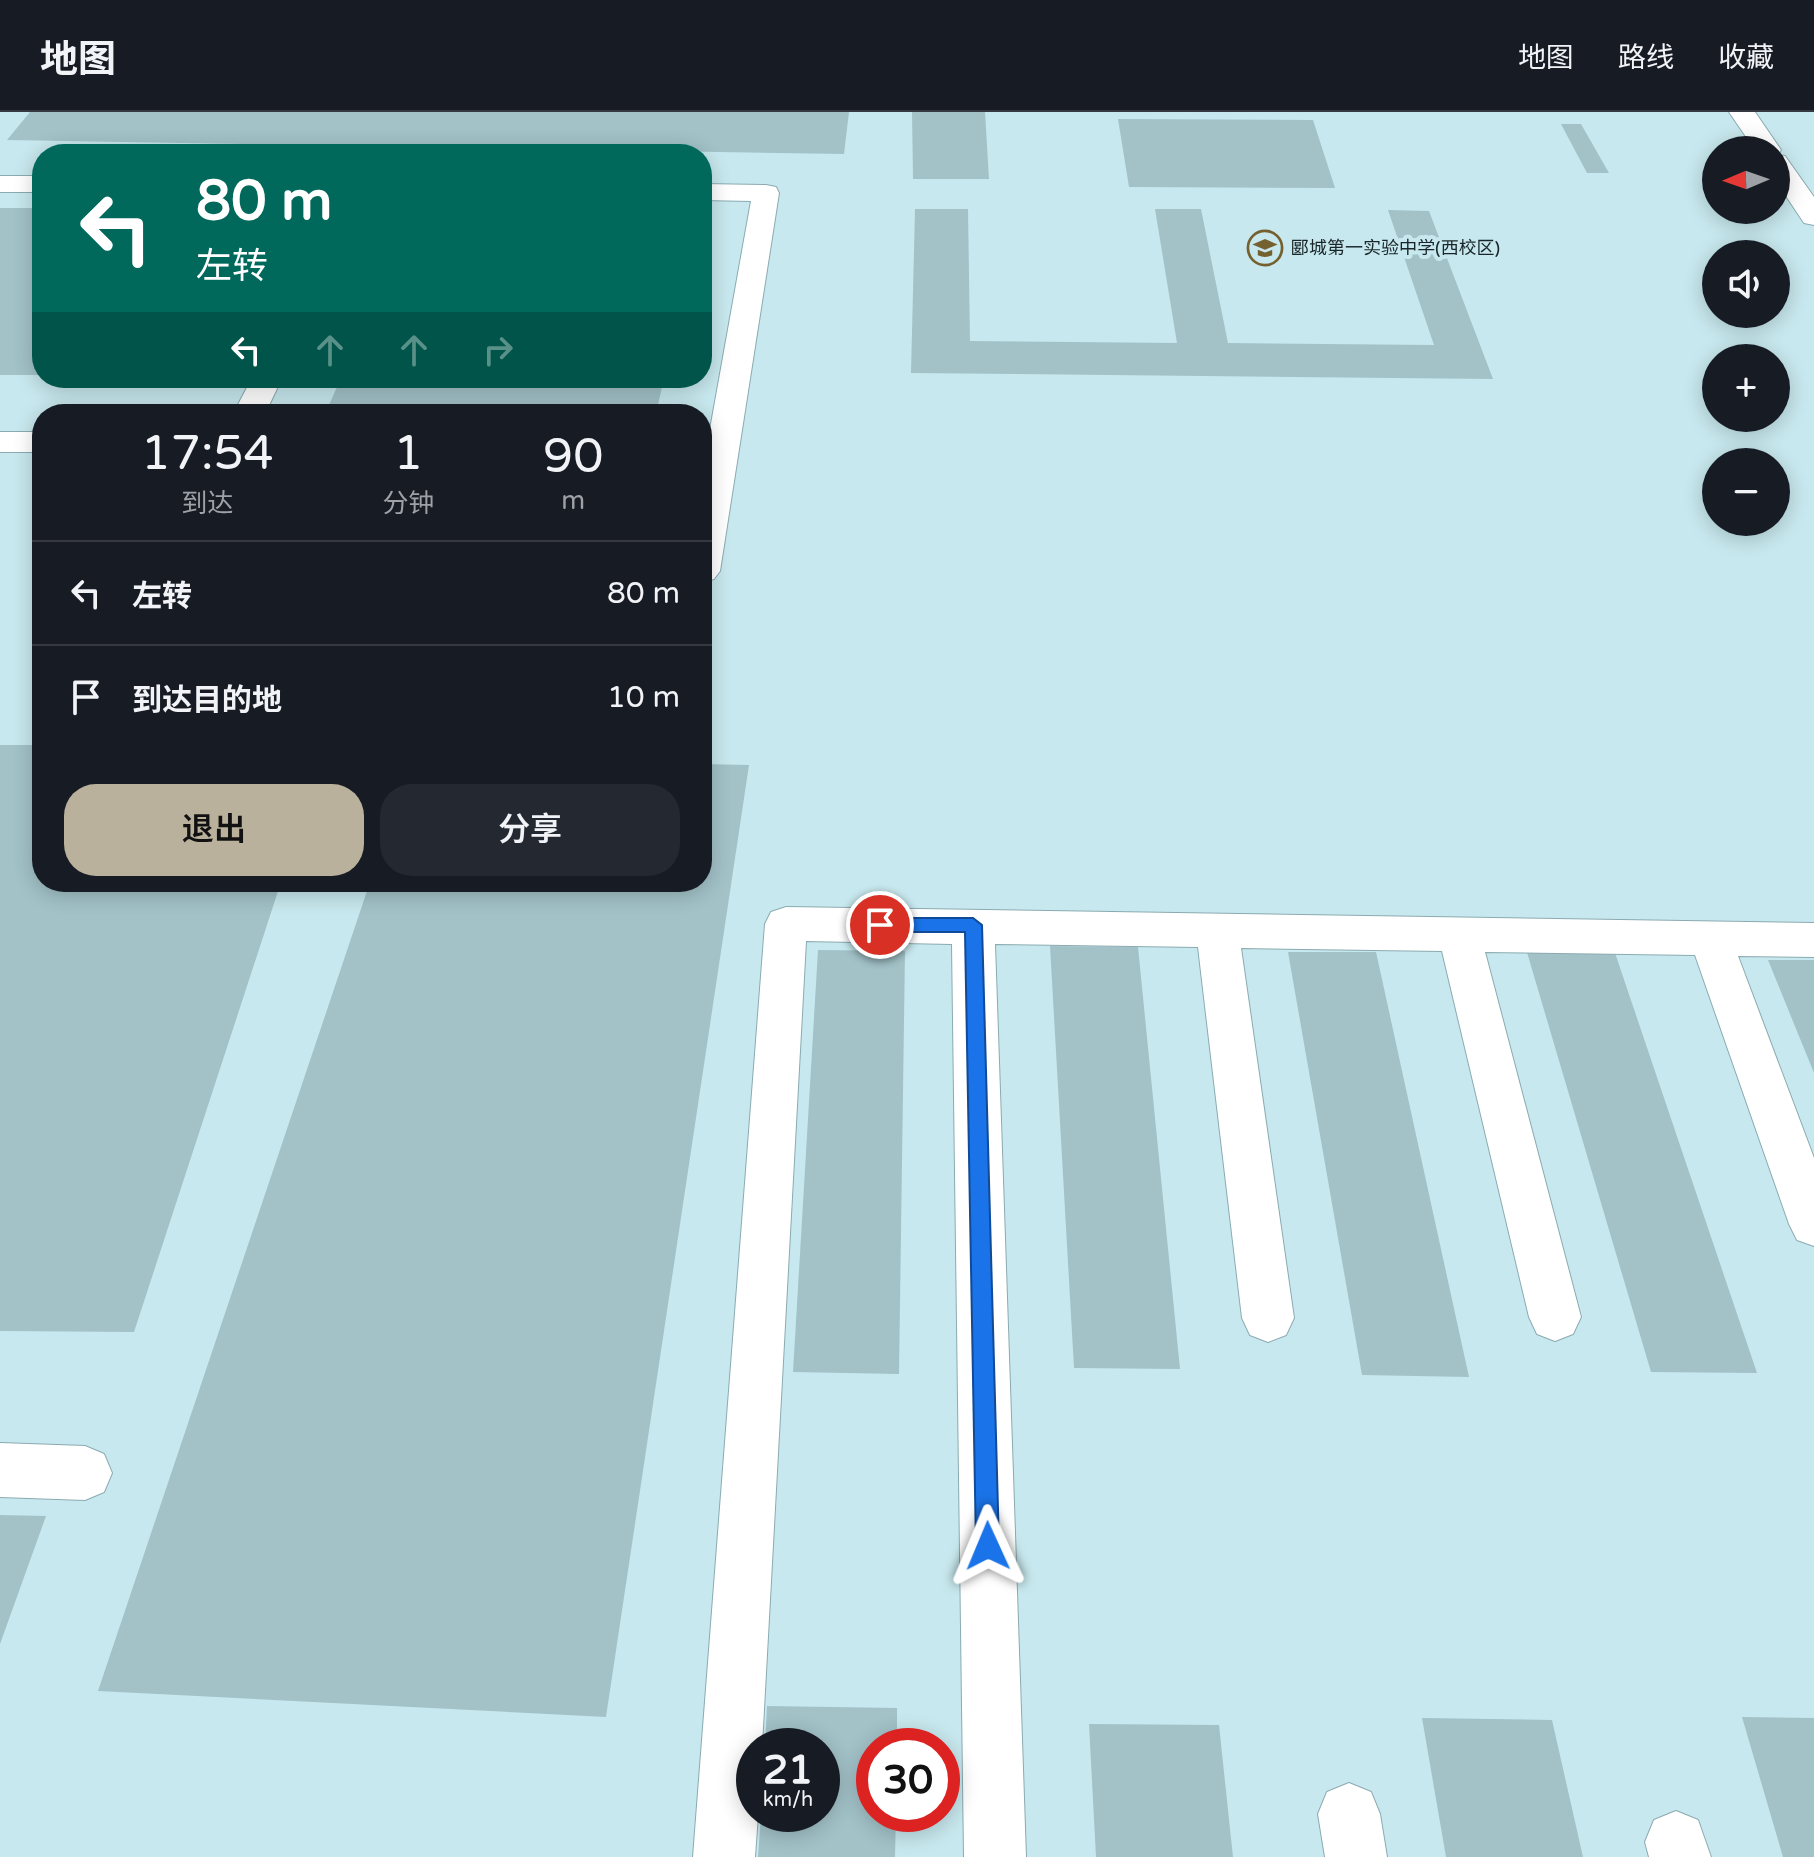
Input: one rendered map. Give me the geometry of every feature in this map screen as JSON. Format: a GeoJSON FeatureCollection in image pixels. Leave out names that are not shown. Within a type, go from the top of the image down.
{"type":"FeatureCollection","features":[{"type":"Feature","properties":{"kind":"street"},"geometry":{"type":"LineString","coordinates":[[1742,112],[1758,136]]}},
{"type":"Feature","properties":{"kind":"street"},"geometry":{"type":"LineString","coordinates":[[1790,182],[1814,217]]}},
{"type":"Feature","properties":{"kind":"street"},"geometry":{"type":"LineString","coordinates":[[0,184],[32,184]]}},
{"type":"Feature","properties":{"kind":"street"},"geometry":{"type":"LineString","coordinates":[[712,192],[766,193],[712,512]]}},
{"type":"Feature","properties":{"kind":"street"},"geometry":{"type":"LineString","coordinates":[[0,442],[32,442]]}},
{"type":"Feature","properties":{"kind":"street"},"geometry":{"type":"LineString","coordinates":[[724,1857],[786,924],[1814,940]]}},
{"type":"Feature","properties":{"kind":"street"},"geometry":{"type":"LineString","coordinates":[[973,925],[995,1857]]}},
{"type":"Feature","properties":{"kind":"street"},"geometry":{"type":"LineString","coordinates":[[1217,929],[1268,1318]]}},
{"type":"Feature","properties":{"kind":"street"},"geometry":{"type":"LineString","coordinates":[[1459,933],[1555,1317]]}},
{"type":"Feature","properties":{"kind":"street"},"geometry":{"type":"LineString","coordinates":[[1710,938],[1814,1224]]}},
{"type":"Feature","properties":{"kind":"street"},"geometry":{"type":"LineString","coordinates":[[0,1470],[85,1473]]}},
{"type":"Feature","properties":{"kind":"building"},"geometry":{"type":"Polygon","coordinates":[[[30,112],[849,112],[844,154],[712,152],[712,144],[246,144],[7,140],[30,112]]]}},
{"type":"Feature","properties":{"kind":"building"},"geometry":{"type":"Polygon","coordinates":[[[912,112],[985,112],[989,179],[913,179],[912,112]]]}},
{"type":"Feature","properties":{"kind":"building"},"geometry":{"type":"Polygon","coordinates":[[[1118,119],[1313,120],[1335,188],[1129,187],[1118,119]]]}},
{"type":"Feature","properties":{"kind":"building"},"geometry":{"type":"Polygon","coordinates":[[[1561,124],[1581,124],[1609,173],[1587,173],[1561,124]]]}},
{"type":"Feature","properties":{"kind":"building"},"geometry":{"type":"Polygon","coordinates":[[[0,208],[32,208],[32,375],[0,375],[0,208]]]}},
{"type":"Feature","properties":{"kind":"building"},"geometry":{"type":"Polygon","coordinates":[[[915,209],[968,209],[970,341],[1177,343],[1155,209],[1201,209],[1228,343],[1434,345],[1388,210],[1429,211],[1493,379],[911,373],[915,209]]]}},
{"type":"Feature","properties":{"kind":"building"},"geometry":{"type":"Polygon","coordinates":[[[337,388],[662,388],[658,404],[329,404],[337,388]]]}},
{"type":"Feature","properties":{"kind":"building"},"geometry":{"type":"Polygon","coordinates":[[[0,745],[32,745],[32,892],[278,892],[134,1332],[0,1331],[0,745]]]}},
{"type":"Feature","properties":{"kind":"building"},"geometry":{"type":"Polygon","coordinates":[[[712,764],[749,765],[606,1717],[98,1691],[367,892],[712,892],[712,764]]]}},
{"type":"Feature","properties":{"kind":"building"},"geometry":{"type":"Polygon","coordinates":[[[1050,946],[1138,947],[1180,1369],[1074,1368],[1050,946]]]}},
{"type":"Feature","properties":{"kind":"building"},"geometry":{"type":"Polygon","coordinates":[[[1526,949],[1614,950],[1757,1373],[1651,1372],[1526,949]]]}},
{"type":"Feature","properties":{"kind":"building"},"geometry":{"type":"Polygon","coordinates":[[[818,950],[905,951],[899,1374],[793,1372],[818,950]]]}},
{"type":"Feature","properties":{"kind":"building"},"geometry":{"type":"Polygon","coordinates":[[[1288,952],[1376,952],[1469,1377],[1362,1375],[1288,952]]]}},
{"type":"Feature","properties":{"kind":"building"},"geometry":{"type":"Polygon","coordinates":[[[1768,960],[1814,960],[1814,1073],[1768,960]]]}},
{"type":"Feature","properties":{"kind":"building"},"geometry":{"type":"Polygon","coordinates":[[[0,1515],[46,1516],[0,1644],[0,1515]]]}},
{"type":"Feature","properties":{"kind":"building"},"geometry":{"type":"Polygon","coordinates":[[[767,1706],[897,1708],[897,1728],[856,1728],[856,1832],[896,1832],[895,1857],[758,1857],[760,1832],[840,1832],[840,1728],[766,1728],[767,1706]]]}},
{"type":"Feature","properties":{"kind":"building"},"geometry":{"type":"Polygon","coordinates":[[[1742,1717],[1814,1718],[1814,1857],[1783,1857],[1742,1717]]]}},
{"type":"Feature","properties":{"kind":"building"},"geometry":{"type":"Polygon","coordinates":[[[1422,1718],[1552,1720],[1583,1857],[1446,1857],[1422,1718]]]}},
{"type":"Feature","properties":{"kind":"building"},"geometry":{"type":"Polygon","coordinates":[[[1089,1724],[1219,1725],[1233,1857],[1096,1857],[1089,1724]]]}},
{"type":"Feature","properties":{"kind":"place","name":"郾城第一实验中学(西校区)"},"geometry":{"type":"Point","coordinates":[1265,248]}},
{"type":"Feature","properties":{"kind":"route"},"geometry":{"type":"LineString","coordinates":[[880,925],[973,925],[988,1546]]}}]}
